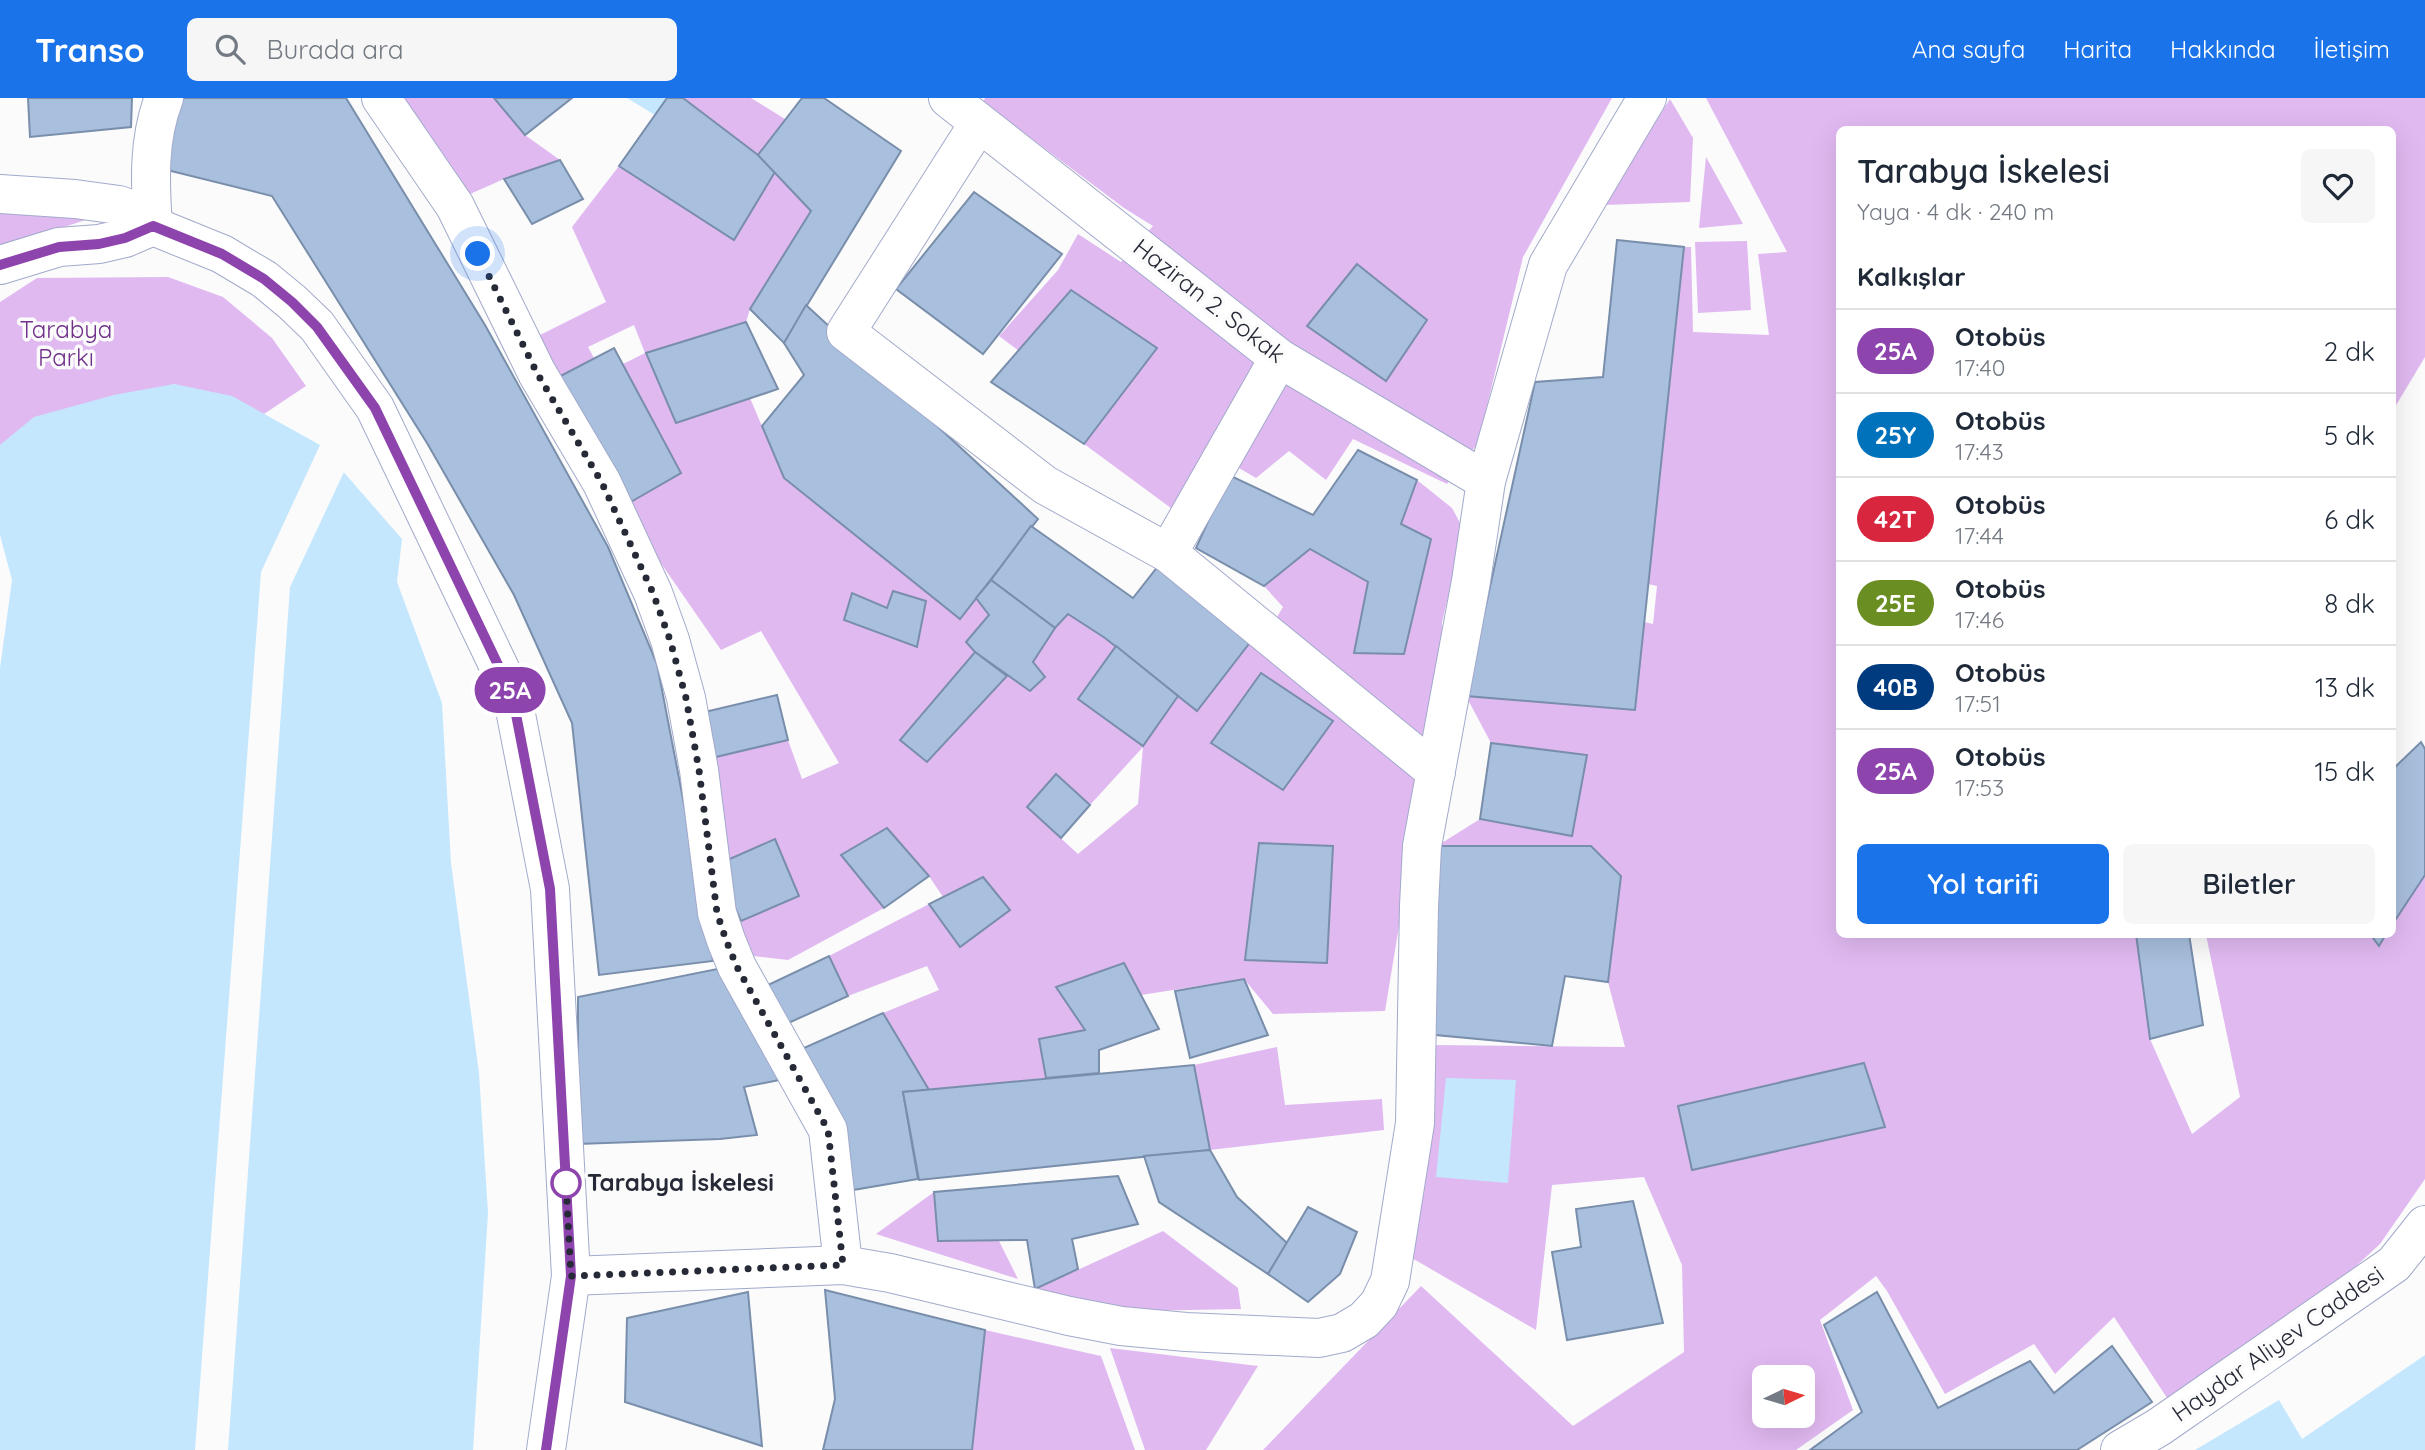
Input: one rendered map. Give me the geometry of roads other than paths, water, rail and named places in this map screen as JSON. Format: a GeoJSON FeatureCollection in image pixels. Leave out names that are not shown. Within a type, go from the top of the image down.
{"type":"FeatureCollection","features":[{"type":"Feature","properties":{"kind":"street"},"geometry":{"type":"LineString","coordinates":[[153,226],[149,177],[157,116],[164,98]]}},
{"type":"Feature","properties":{"kind":"street"},"geometry":{"type":"LineString","coordinates":[[382,98],[455,206],[537,373],[602,483],[653,593],[670,640],[686,698],[699,770],[717,913],[737,967],[828,1130],[843,1265]]}},
{"type":"Feature","properties":{"kind":"street","name":"Haziran 2. Sokak"},"geometry":{"type":"LineString","coordinates":[[948,98],[1279,358],[1486,481]]}},
{"type":"Feature","properties":{"kind":"street"},"geometry":{"type":"LineString","coordinates":[[571,1276],[843,1265],[890,1273],[1069,1316],[1134,1327],[1319,1338],[1342,1333],[1364,1320],[1379,1304],[1390,1281],[1415,1123],[1422,858],[1486,481],[1548,265],[1647,98]]}},
{"type":"Feature","properties":{"kind":"street"},"geometry":{"type":"LineString","coordinates":[[979,123],[846,332],[1045,485],[1168,553],[1436,772]]}},
{"type":"Feature","properties":{"kind":"street"},"geometry":{"type":"LineString","coordinates":[[0,194],[75,199],[119,205],[136,211],[153,226],[222,254],[264,279],[292,302],[317,327],[375,408],[512,694],[550,889],[571,1276],[546,1450]]}},
{"type":"Feature","properties":{"kind":"street"},"geometry":{"type":"LineString","coordinates":[[0,265],[59,247],[99,244],[125,238],[153,226]]}},
{"type":"Feature","properties":{"kind":"street"},"geometry":{"type":"LineString","coordinates":[[1168,553],[1279,358]]}},
{"type":"Feature","properties":{"kind":"street","name":"Haydar Aliyev Caddesi"},"geometry":{"type":"LineString","coordinates":[[2120,1450],[2159,1427],[2394,1264],[2425,1225]]}},
{"type":"Feature","properties":{"kind":"water"},"geometry":{"type":"Polygon","coordinates":[[[627,98],[667,98],[655,115],[627,98]]]}},
{"type":"Feature","properties":{"kind":"water"},"geometry":{"type":"Polygon","coordinates":[[[174,384],[232,396],[320,445],[402,539],[397,582],[442,703],[451,863],[479,1073],[488,1213],[473,1450],[0,1450],[0,445],[34,417],[114,395],[174,384]]]}},
{"type":"Feature","properties":{"kind":"water"},"geometry":{"type":"Polygon","coordinates":[[[1446,1078],[1516,1080],[1508,1183],[1436,1177],[1446,1078]]]}},
{"type":"Feature","properties":{"kind":"water"},"geometry":{"type":"Polygon","coordinates":[[[2425,1355],[2425,1450],[2195,1450],[2279,1400],[2302,1439],[2425,1355]]]}},
{"type":"Feature","properties":{"kind":"place","name":"Tarabya İskelesi"},"geometry":{"type":"Point","coordinates":[566,1183]}},
{"type":"Feature","properties":{"kind":"park label","name":"Tarabya Parkı"},"geometry":{"type":"Point","coordinates":[66,344]}}]}
